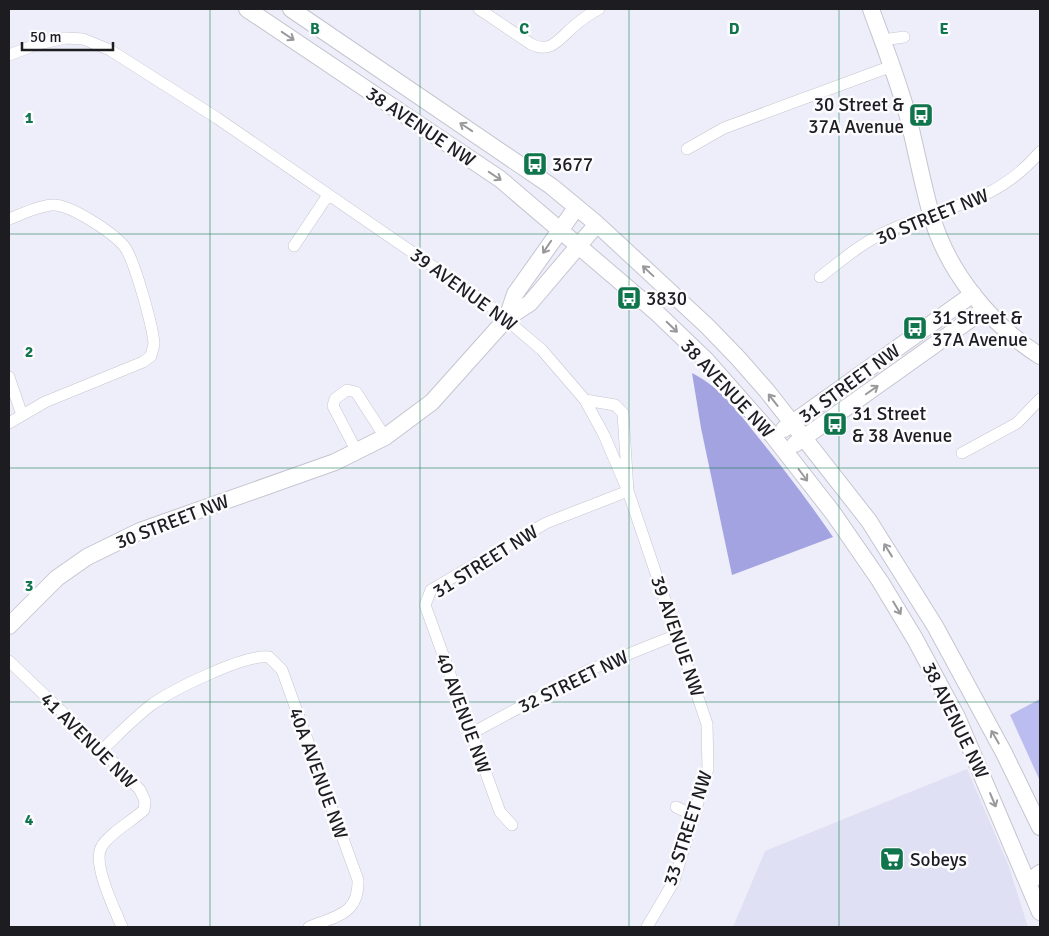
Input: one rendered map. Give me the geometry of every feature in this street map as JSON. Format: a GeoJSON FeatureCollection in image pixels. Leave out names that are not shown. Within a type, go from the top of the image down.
{"type":"FeatureCollection","features":[{"type":"Feature","properties":{"kind":"main road","name":"38 AVENUE NW"},"geometry":{"type":"LineString","coordinates":[[247,9],[500,179],[657,313],[706,360],[773,436],[880,581],[915,639],[958,717],[1036,882],[1040,912]]}},
{"type":"Feature","properties":{"kind":"main road","name":"38 AVENUE NW"},"geometry":{"type":"LineString","coordinates":[[291,9],[551,186],[597,224],[707,326],[767,392],[869,521],[935,626],[1004,753],[1040,827]]}},
{"type":"Feature","properties":{"kind":"main road"},"geometry":{"type":"LineString","coordinates":[[871,9],[892,66],[908,119],[931,215],[950,258],[985,309],[1013,336],[1040,356]]}},
{"type":"Feature","properties":{"kind":"main road","name":"30 STREET NW"},"geometry":{"type":"LineString","coordinates":[[507,318],[515,294],[576,208]]}},
{"type":"Feature","properties":{"kind":"main road","name":"30 STREET NW"},"geometry":{"type":"LineString","coordinates":[[9,626],[57,578],[112,544],[140,531],[357,452],[385,437],[432,402],[507,318],[530,302],[597,224]]}},
{"type":"Feature","properties":{"kind":"main road","name":"31 STREET NW"},"geometry":{"type":"LineString","coordinates":[[773,436],[973,294]]}},
{"type":"Feature","properties":{"kind":"main road","name":"31 STREET NW"},"geometry":{"type":"LineString","coordinates":[[785,451],[985,309]]}},
{"type":"Feature","properties":{"kind":"street"},"geometry":{"type":"LineString","coordinates":[[479,9],[531,44],[537,47],[549,48],[598,9]]}},
{"type":"Feature","properties":{"kind":"street"},"geometry":{"type":"LineString","coordinates":[[883,40],[904,37]]}},
{"type":"Feature","properties":{"kind":"street","name":"39 AVENUE NW"},"geometry":{"type":"LineString","coordinates":[[9,55],[52,40],[82,39],[110,50],[217,118],[442,271],[507,318],[542,350],[585,400],[604,435],[628,491],[700,700],[706,724]]}},
{"type":"Feature","properties":{"kind":"street"},"geometry":{"type":"LineString","coordinates":[[687,149],[724,128],[892,66]]}},
{"type":"Feature","properties":{"kind":"street","name":"30 STREET NW"},"geometry":{"type":"LineString","coordinates":[[820,277],[874,238],[997,190],[1023,170],[1040,152]]}},
{"type":"Feature","properties":{"kind":"street"},"geometry":{"type":"LineString","coordinates":[[294,246],[328,195]]}},
{"type":"Feature","properties":{"kind":"street"},"geometry":{"type":"LineString","coordinates":[[9,218],[44,206],[60,205],[77,212],[124,247],[153,333],[154,350],[146,360],[137,366],[85,384],[9,423]]}},
{"type":"Feature","properties":{"kind":"street"},"geometry":{"type":"LineString","coordinates":[[9,377],[22,415]]}},
{"type":"Feature","properties":{"kind":"street"},"geometry":{"type":"LineString","coordinates":[[357,452],[333,406],[336,399],[347,390],[356,392],[385,437]]}},
{"type":"Feature","properties":{"kind":"street"},"geometry":{"type":"LineString","coordinates":[[962,453],[1017,422],[1040,399]]}},
{"type":"Feature","properties":{"kind":"street","name":"39 AVENUE NW"},"geometry":{"type":"LineString","coordinates":[[585,400],[615,405],[624,413],[628,491]]}},
{"type":"Feature","properties":{"kind":"street","name":"31 STREET NW"},"geometry":{"type":"LineString","coordinates":[[426,598],[431,590],[546,523],[628,491]]}},
{"type":"Feature","properties":{"kind":"street","name":"40 AVENUE NW"},"geometry":{"type":"LineString","coordinates":[[426,598],[427,613],[500,812],[512,824]]}},
{"type":"Feature","properties":{"kind":"street","name":"32 STREET NW"},"geometry":{"type":"LineString","coordinates":[[472,733],[595,668],[676,634]]}},
{"type":"Feature","properties":{"kind":"street","name":"40A AVENUE NW"},"geometry":{"type":"LineString","coordinates":[[102,750],[150,706],[172,692],[252,658],[270,657],[282,670],[358,880],[359,893],[354,905],[337,916],[309,927]]}},
{"type":"Feature","properties":{"kind":"street","name":"41 AVENUE NW"},"geometry":{"type":"LineString","coordinates":[[9,661],[102,750],[140,790],[145,801],[144,810],[108,840],[100,852],[98,861],[122,927]]}},
{"type":"Feature","properties":{"kind":"street","name":"33 STREET NW"},"geometry":{"type":"LineString","coordinates":[[647,927],[674,881],[708,769],[706,724]]}},
{"type":"Feature","properties":{"kind":"street"},"geometry":{"type":"LineString","coordinates":[[676,807],[694,816]]}},
{"type":"Feature","properties":{"kind":"shaded area"},"geometry":{"type":"Polygon","coordinates":[[[692,373],[713,387],[739,413],[790,477],[833,537],[732,575],[701,428],[692,373]]]}},
{"type":"Feature","properties":{"kind":"shaded area"},"geometry":{"type":"Polygon","coordinates":[[[1040,699],[1040,781],[1010,715],[1040,699]]]}},
{"type":"Feature","properties":{"kind":"shaded area"},"geometry":{"type":"Polygon","coordinates":[[[967,769],[1008,864],[1028,927],[733,927],[765,851],[967,769]]]}},
{"type":"Feature","properties":{"kind":"place","name":"30 Street & 37A Avenue"},"geometry":{"type":"Point","coordinates":[921,115]}},
{"type":"Feature","properties":{"kind":"place","name":"3677"},"geometry":{"type":"Point","coordinates":[535,164]}},
{"type":"Feature","properties":{"kind":"place","name":"3830"},"geometry":{"type":"Point","coordinates":[629,298]}},
{"type":"Feature","properties":{"kind":"place","name":"31 Street & 37A Avenue"},"geometry":{"type":"Point","coordinates":[915,328]}},
{"type":"Feature","properties":{"kind":"place","name":"31 Street & 38 Avenue"},"geometry":{"type":"Point","coordinates":[835,424]}},
{"type":"Feature","properties":{"kind":"place","name":"Sobeys"},"geometry":{"type":"Point","coordinates":[892,859]}}]}
